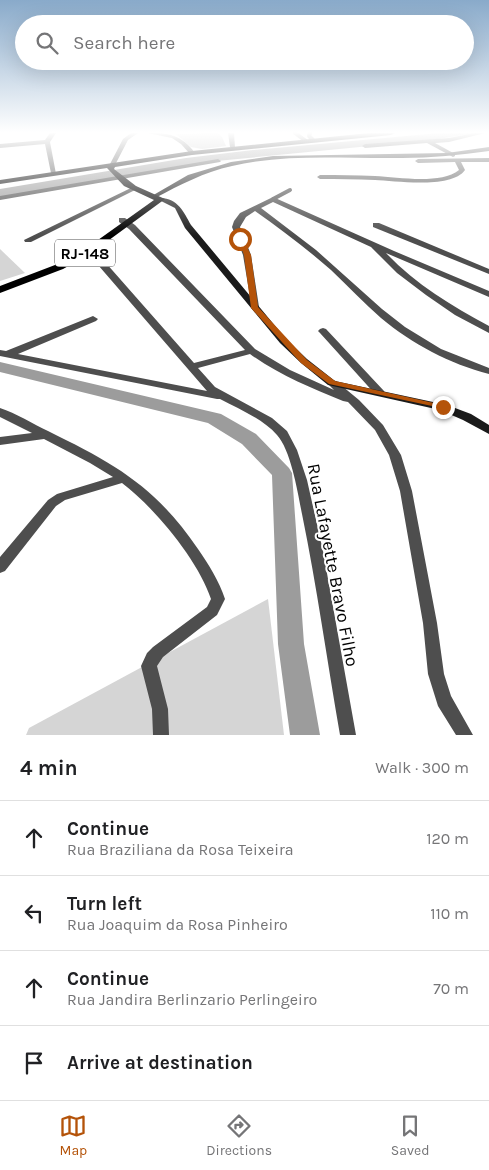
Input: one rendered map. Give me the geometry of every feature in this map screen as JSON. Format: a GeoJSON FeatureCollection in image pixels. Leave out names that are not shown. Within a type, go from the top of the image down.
{"type":"FeatureCollection","features":[{"type":"Feature","properties":{"kind":"main road"},"geometry":{"type":"LineString","coordinates":[[0,182],[54,173],[108,167]]}},
{"type":"Feature","properties":{"kind":"main road"},"geometry":{"type":"LineString","coordinates":[[111,167],[118,177],[134,188],[178,206],[188,226],[255,308],[304,361],[332,383],[443,407],[468,417],[489,430]]}},
{"type":"Feature","properties":{"kind":"main road","name":"RJ-148"},"geometry":{"type":"LineString","coordinates":[[0,290],[59,267],[194,174],[221,167]]}},
{"type":"Feature","properties":{"kind":"main road","name":"RJ-148"},"geometry":{"type":"LineString","coordinates":[[157,198],[193,181],[221,171],[241,167]]}},
{"type":"Feature","properties":{"kind":"main road","name":"RJ-148"},"geometry":{"type":"LineString","coordinates":[[0,285],[84,251]]}},
{"type":"Feature","properties":{"kind":"street"},"geometry":{"type":"LineString","coordinates":[[53,167],[54,173]]}},
{"type":"Feature","properties":{"kind":"street"},"geometry":{"type":"LineString","coordinates":[[0,198],[179,167]]}},
{"type":"Feature","properties":{"kind":"street"},"geometry":{"type":"LineString","coordinates":[[320,177],[432,180],[460,173],[462,170],[460,167]]}},
{"type":"Feature","properties":{"kind":"street"},"geometry":{"type":"LineString","coordinates":[[28,240],[134,188]]}},
{"type":"Feature","properties":{"kind":"street"},"geometry":{"type":"LineString","coordinates":[[255,308],[247,255],[236,227],[238,221],[273,199],[373,245],[489,294]]}},
{"type":"Feature","properties":{"kind":"street"},"geometry":{"type":"LineString","coordinates":[[257,208],[319,255],[390,321],[412,336],[447,355],[489,371]]}},
{"type":"Feature","properties":{"kind":"street"},"geometry":{"type":"LineString","coordinates":[[125,222],[252,351],[270,365],[289,376],[355,402]]}},
{"type":"Feature","properties":{"kind":"street"},"geometry":{"type":"LineString","coordinates":[[376,225],[489,272]]}},
{"type":"Feature","properties":{"kind":"street"},"geometry":{"type":"LineString","coordinates":[[373,245],[397,270],[465,317],[489,330]]}},
{"type":"Feature","properties":{"kind":"street","name":"Rua Lafayette Bravo Filho"},"geometry":{"type":"LineString","coordinates":[[84,251],[95,256],[211,389],[268,421],[283,434],[291,450],[301,480],[316,551],[348,735]]}},
{"type":"Feature","properties":{"kind":"street"},"geometry":{"type":"LineString","coordinates":[[4,353],[93,319]]}},
{"type":"Feature","properties":{"kind":"street"},"geometry":{"type":"LineString","coordinates":[[323,331],[380,393]]}},
{"type":"Feature","properties":{"kind":"street"},"geometry":{"type":"LineString","coordinates":[[191,367],[252,351]]}},
{"type":"Feature","properties":{"kind":"street"},"geometry":{"type":"LineString","coordinates":[[4,353],[221,396]]}},
{"type":"Feature","properties":{"kind":"street"},"geometry":{"type":"LineString","coordinates":[[332,383],[355,402],[379,428],[395,455],[406,491],[430,623],[436,674],[444,700],[465,735]]}},
{"type":"Feature","properties":{"kind":"street"},"geometry":{"type":"LineString","coordinates":[[0,412],[125,478],[157,506],[183,537],[215,586],[218,600],[212,611],[152,658],[149,666],[160,709],[161,735]]}},
{"type":"Feature","properties":{"kind":"street"},"geometry":{"type":"LineString","coordinates":[[0,441],[45,435]]}},
{"type":"Feature","properties":{"kind":"street"},"geometry":{"type":"LineString","coordinates":[[0,567],[52,503],[61,497],[82,489],[125,478]]}},
{"type":"Feature","properties":{"kind":"lane"},"geometry":{"type":"LineString","coordinates":[[273,199],[290,190]]}},
{"type":"Feature","properties":{"kind":"shaded area"},"geometry":{"type":"Polygon","coordinates":[[[130,167],[175,167],[0,197],[0,189],[130,167]]]}},
{"type":"Feature","properties":{"kind":"shaded area"},"geometry":{"type":"Polygon","coordinates":[[[0,249],[25,273],[0,281],[0,249]]]}},
{"type":"Feature","properties":{"kind":"shaded area"},"geometry":{"type":"Polygon","coordinates":[[[268,599],[284,735],[26,735],[29,728],[268,599]]]}},
{"type":"Feature","properties":{"kind":"waterway"},"geometry":{"type":"LineString","coordinates":[[0,367],[214,418],[249,439],[282,473],[291,644],[305,735]]}},
{"type":"Feature","properties":{"kind":"route"},"geometry":{"type":"LineString","coordinates":[[240,239],[250,268],[255,308],[283,341],[304,361],[332,383],[443,407]]}}]}
